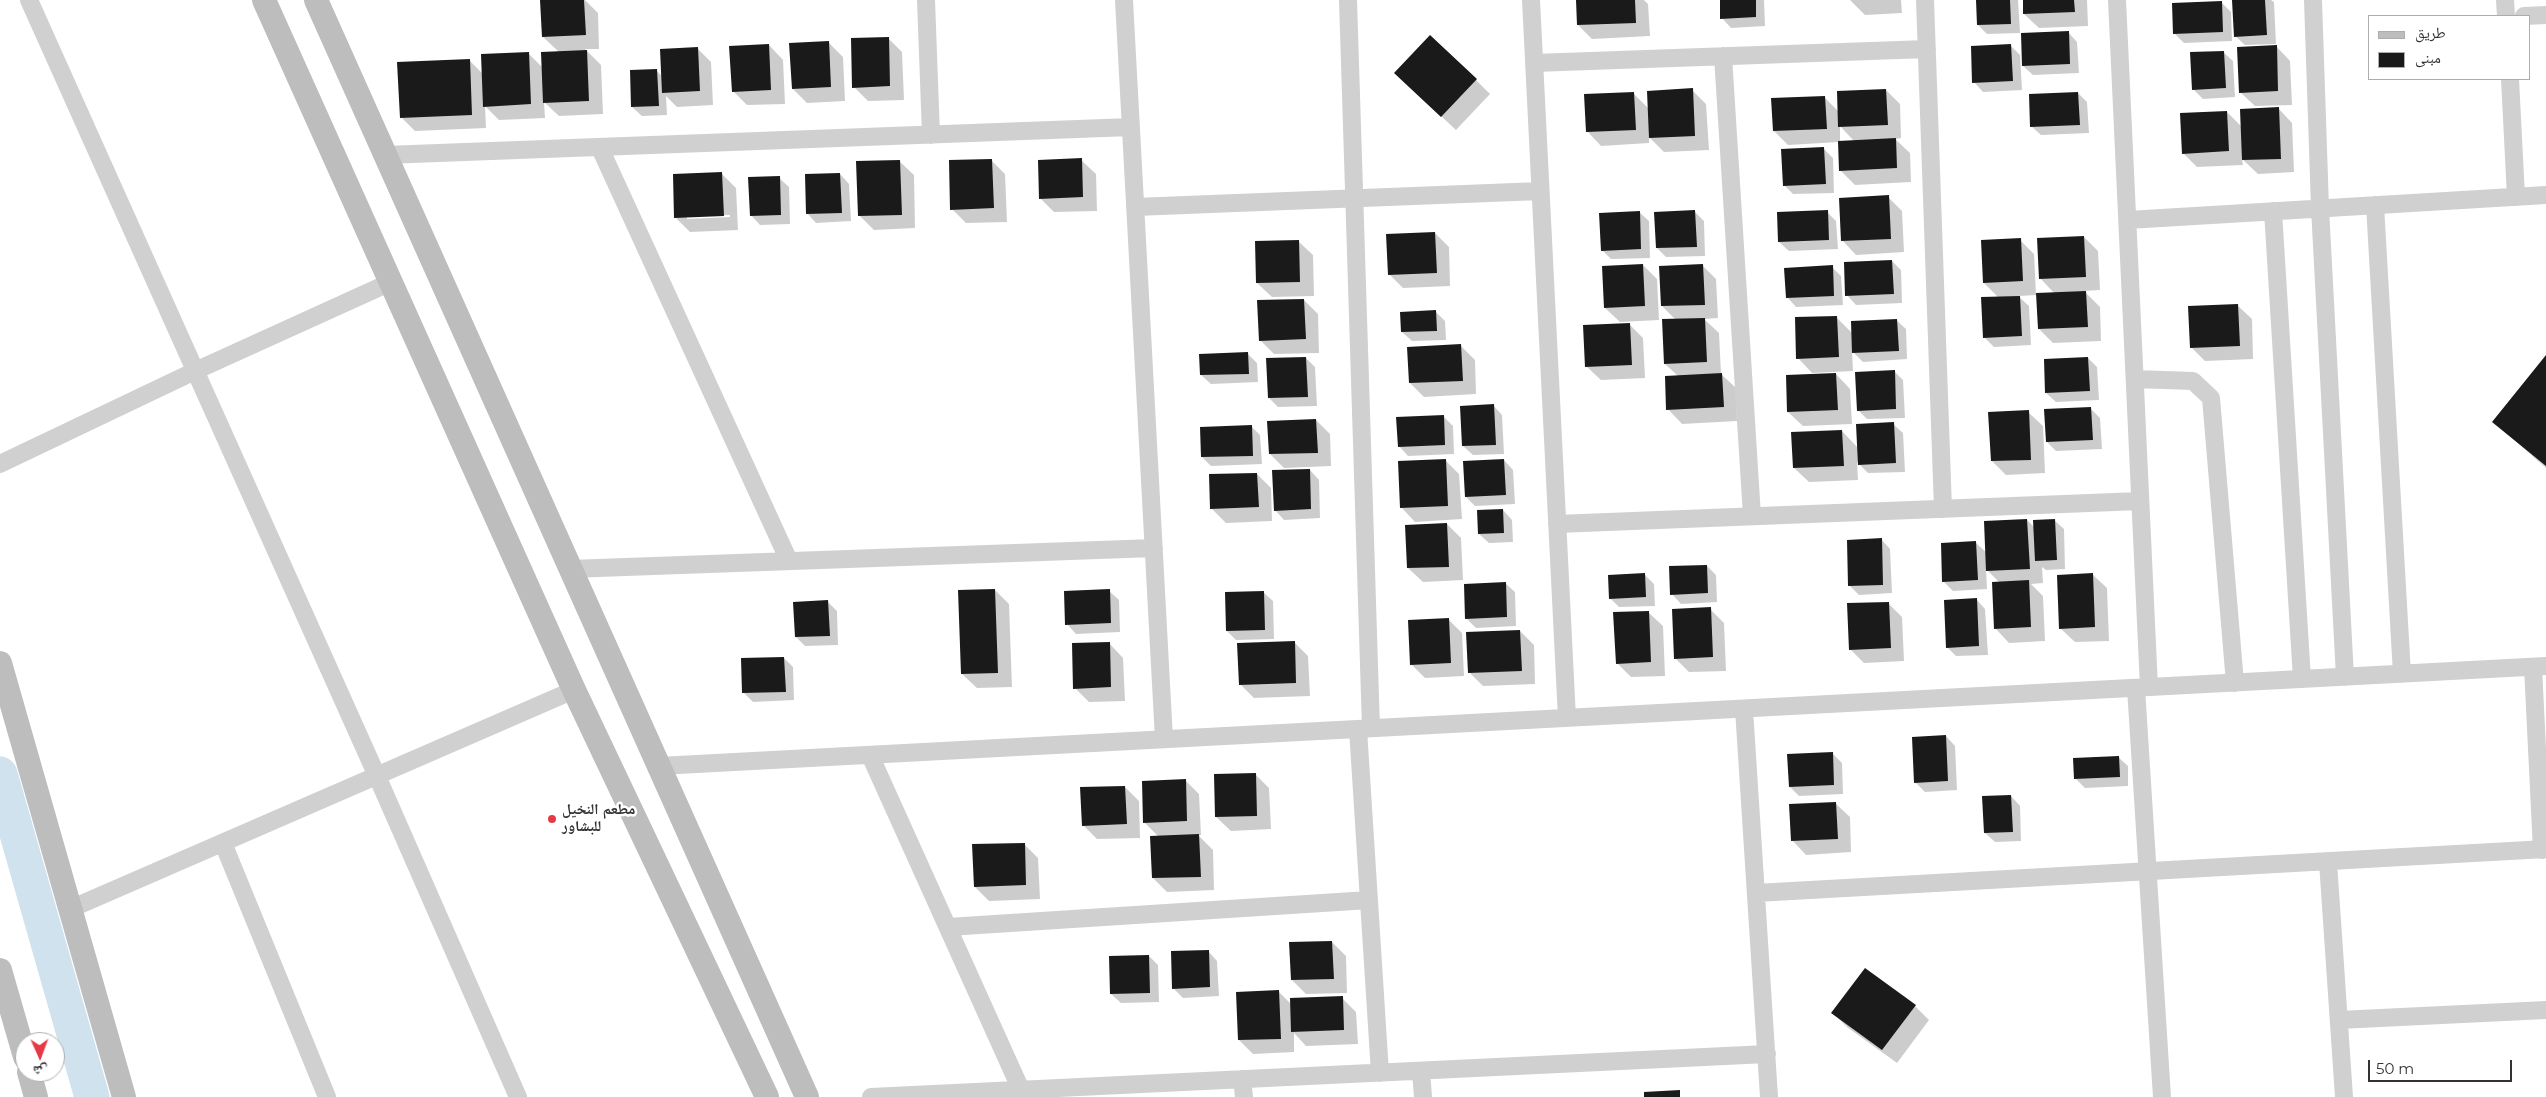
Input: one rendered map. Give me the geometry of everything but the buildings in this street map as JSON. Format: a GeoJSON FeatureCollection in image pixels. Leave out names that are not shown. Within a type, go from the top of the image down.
{"type":"FeatureCollection","features":[{"type":"Feature","properties":{"kind":"street"},"geometry":{"type":"LineString","coordinates":[[29,0],[377,776],[518,1097]]}},
{"type":"Feature","properties":{"kind":"street"},"geometry":{"type":"LineString","coordinates":[[264,0],[574,690],[767,1097]]}},
{"type":"Feature","properties":{"kind":"street"},"geometry":{"type":"LineString","coordinates":[[316,0],[807,1097]]}},
{"type":"Feature","properties":{"kind":"street"},"geometry":{"type":"LineString","coordinates":[[926,0],[931,135]]}},
{"type":"Feature","properties":{"kind":"street"},"geometry":{"type":"LineString","coordinates":[[1124,0],[1164,739]]}},
{"type":"Feature","properties":{"kind":"street"},"geometry":{"type":"LineString","coordinates":[[1348,0],[1369,900],[1380,1073]]}},
{"type":"Feature","properties":{"kind":"street"},"geometry":{"type":"LineString","coordinates":[[1531,0],[1567,718]]}},
{"type":"Feature","properties":{"kind":"street"},"geometry":{"type":"LineString","coordinates":[[1925,0],[1943,509]]}},
{"type":"Feature","properties":{"kind":"street"},"geometry":{"type":"LineString","coordinates":[[2118,0],[2140,502],[2142,687],[2148,872],[2162,1097]]}},
{"type":"Feature","properties":{"kind":"street"},"geometry":{"type":"LineString","coordinates":[[2313,0],[2320,208],[2345,677]]}},
{"type":"Feature","properties":{"kind":"street"},"geometry":{"type":"LineString","coordinates":[[2505,0],[2506,15]]}},
{"type":"Feature","properties":{"kind":"street"},"geometry":{"type":"LineString","coordinates":[[2531,16],[2546,15]]}},
{"type":"Feature","properties":{"kind":"street"},"geometry":{"type":"LineString","coordinates":[[1534,63],[1927,49]]}},
{"type":"Feature","properties":{"kind":"street"},"geometry":{"type":"LineString","coordinates":[[1723,56],[1752,516]]}},
{"type":"Feature","properties":{"kind":"street"},"geometry":{"type":"LineString","coordinates":[[2510,80],[2516,197]]}},
{"type":"Feature","properties":{"kind":"street"},"geometry":{"type":"LineString","coordinates":[[385,156],[1131,128]]}},
{"type":"Feature","properties":{"kind":"street"},"geometry":{"type":"LineString","coordinates":[[600,148],[789,561]]}},
{"type":"Feature","properties":{"kind":"street"},"geometry":{"type":"LineString","coordinates":[[1135,207],[1540,191]]}},
{"type":"Feature","properties":{"kind":"street"},"geometry":{"type":"LineString","coordinates":[[2128,220],[2546,196]]}},
{"type":"Feature","properties":{"kind":"street"},"geometry":{"type":"LineString","coordinates":[[2375,205],[2402,674]]}},
{"type":"Feature","properties":{"kind":"street"},"geometry":{"type":"LineString","coordinates":[[2274,211],[2302,679]]}},
{"type":"Feature","properties":{"kind":"street"},"geometry":{"type":"LineString","coordinates":[[0,464],[195,371],[391,282]]}},
{"type":"Feature","properties":{"kind":"street"},"geometry":{"type":"LineString","coordinates":[[2135,379],[2193,381],[2211,398],[2234,683]]}},
{"type":"Feature","properties":{"kind":"street"},"geometry":{"type":"LineString","coordinates":[[1558,524],[2140,502]]}},
{"type":"Feature","properties":{"kind":"street"},"geometry":{"type":"LineString","coordinates":[[570,569],[1154,548]]}},
{"type":"Feature","properties":{"kind":"street"},"geometry":{"type":"LineString","coordinates":[[0,663],[124,1097]]}},
{"type":"Feature","properties":{"kind":"street"},"geometry":{"type":"LineString","coordinates":[[659,766],[2539,666],[2544,850],[1756,893]]}},
{"type":"Feature","properties":{"kind":"street"},"geometry":{"type":"LineString","coordinates":[[70,909],[574,690]]}},
{"type":"Feature","properties":{"kind":"street"},"geometry":{"type":"LineString","coordinates":[[1744,709],[1769,1097]]}},
{"type":"Feature","properties":{"kind":"street"},"geometry":{"type":"LineString","coordinates":[[870,755],[1021,1090]]}},
{"type":"Feature","properties":{"kind":"street"},"geometry":{"type":"LineString","coordinates":[[223,843],[327,1097]]}},
{"type":"Feature","properties":{"kind":"street"},"geometry":{"type":"LineString","coordinates":[[2328,862],[2344,1097]]}},
{"type":"Feature","properties":{"kind":"street"},"geometry":{"type":"LineString","coordinates":[[948,927],[1369,900]]}},
{"type":"Feature","properties":{"kind":"street"},"geometry":{"type":"LineString","coordinates":[[0,970],[18,1032]]}},
{"type":"Feature","properties":{"kind":"street"},"geometry":{"type":"LineString","coordinates":[[2339,1020],[2546,1010]]}},
{"type":"Feature","properties":{"kind":"street"},"geometry":{"type":"LineString","coordinates":[[871,1097],[1767,1054]]}},
{"type":"Feature","properties":{"kind":"street"},"geometry":{"type":"LineString","coordinates":[[1421,1071],[1423,1097]]}},
{"type":"Feature","properties":{"kind":"street"},"geometry":{"type":"LineString","coordinates":[[1242,1079],[1244,1097]]}},
{"type":"Feature","properties":{"kind":"street"},"geometry":{"type":"LineString","coordinates":[[32,1082],[36,1097]]}},
{"type":"Feature","properties":{"kind":"waterway"},"geometry":{"type":"LineString","coordinates":[[0,774],[92,1097]]}},
{"type":"Feature","properties":{"kind":"place","name":"مطعم النخيل للبشاور"},"geometry":{"type":"Point","coordinates":[552,819]}}]}
